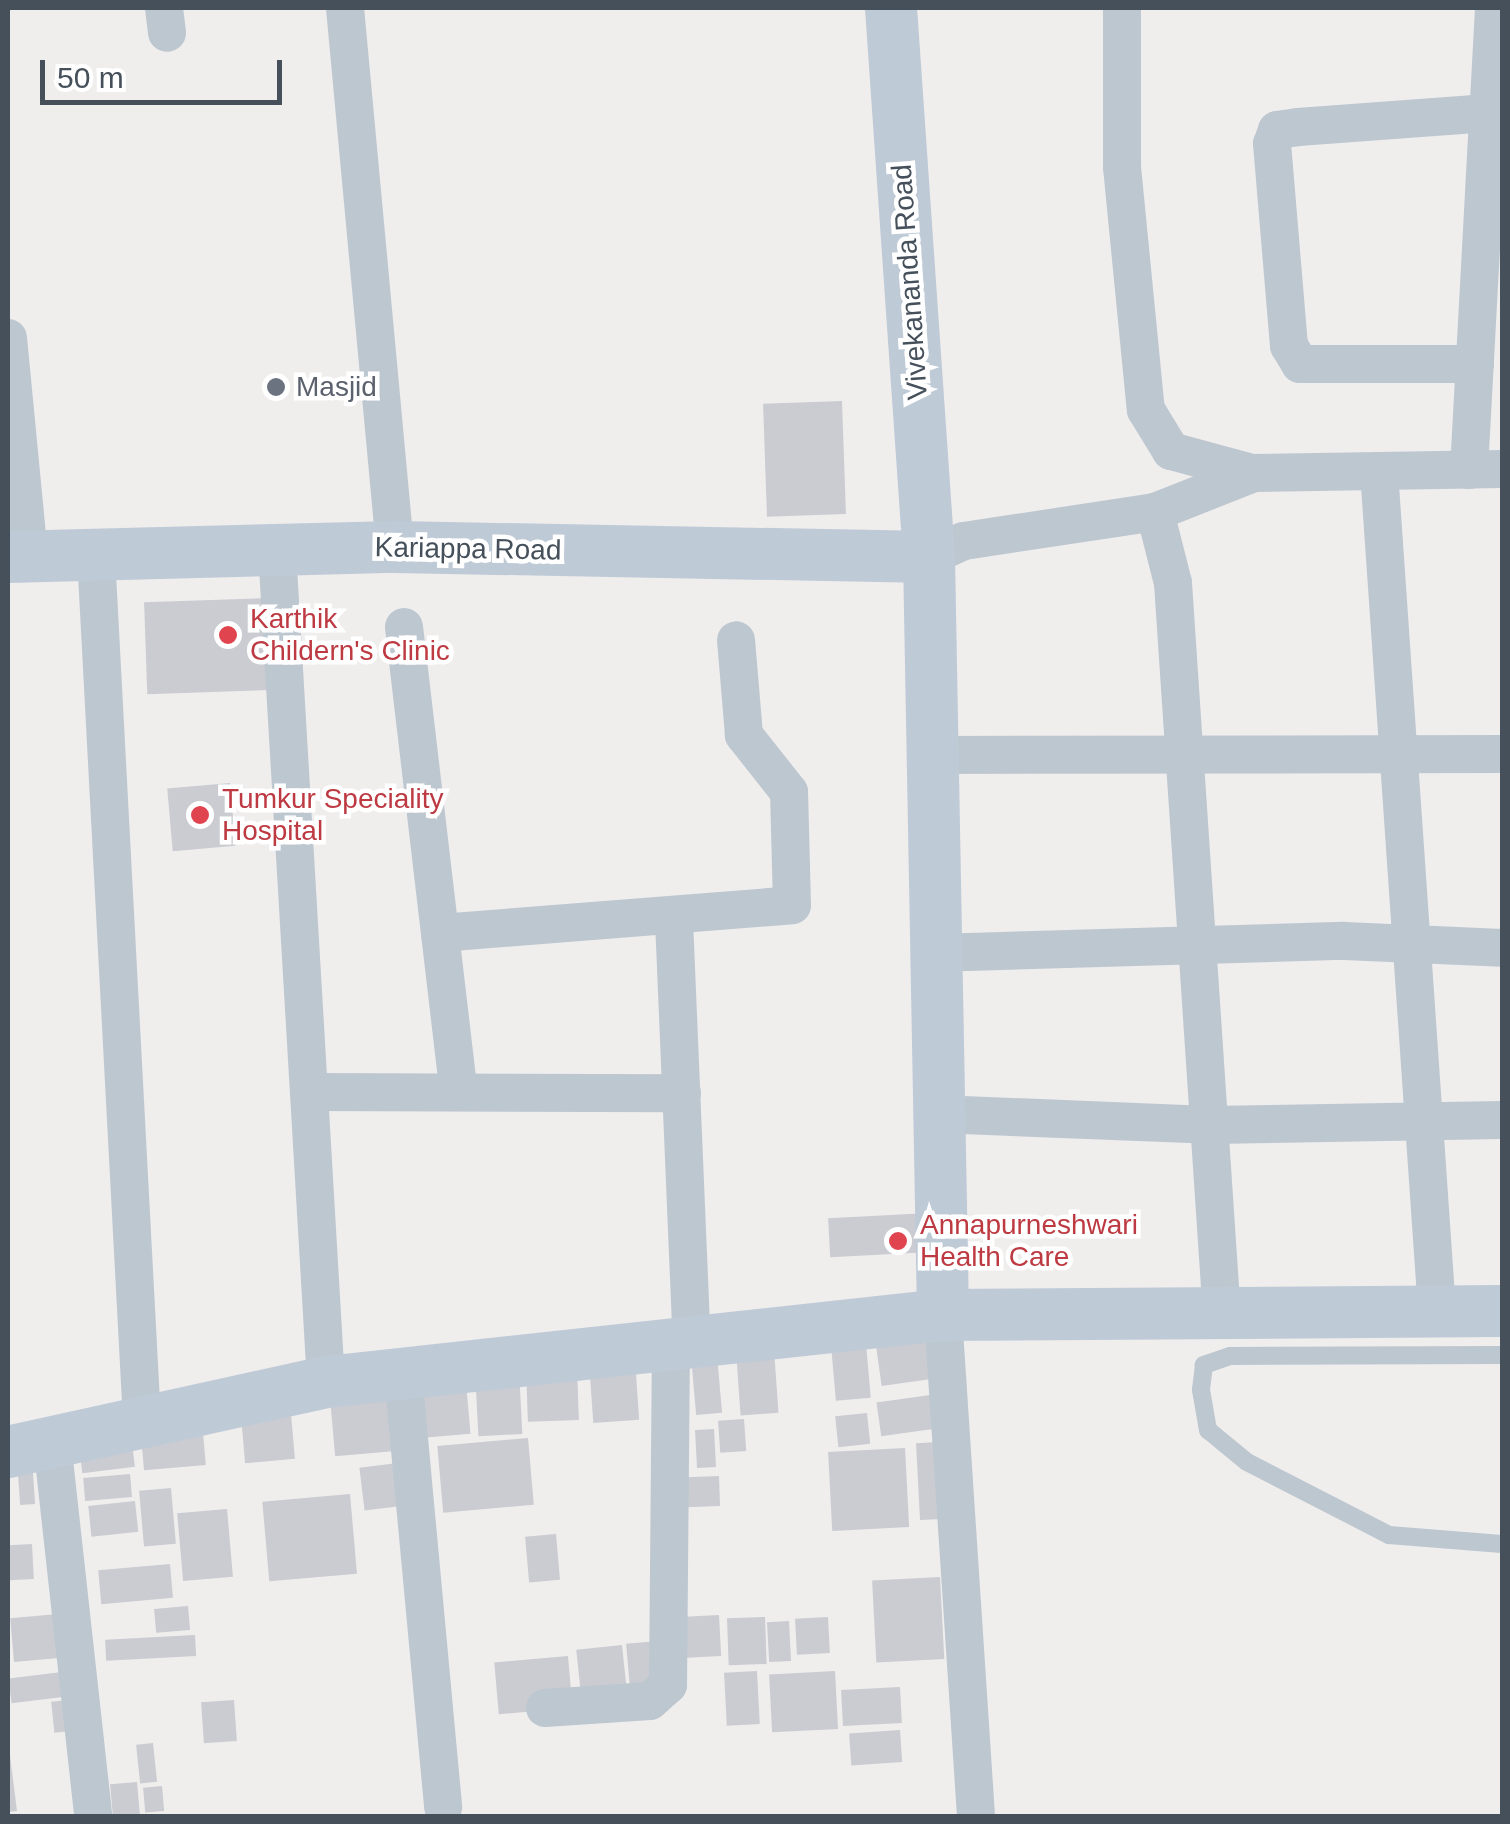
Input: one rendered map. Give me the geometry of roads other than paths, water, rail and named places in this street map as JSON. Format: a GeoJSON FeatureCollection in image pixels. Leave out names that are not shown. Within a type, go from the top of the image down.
{"type":"FeatureCollection","features":[{"type":"Feature","properties":{"kind":"street"},"geometry":{"type":"LineString","coordinates":[[345,8],[395,547]]}},
{"type":"Feature","properties":{"kind":"street","name":"Vivekananda Road"},"geometry":{"type":"LineString","coordinates":[[891,8],[928,556],[943,1315]]}},
{"type":"Feature","properties":{"kind":"street"},"geometry":{"type":"LineString","coordinates":[[1122,8],[1122,167],[1146,410],[1171,451],[1254,474],[1486,469],[1475,364],[1494,8]]}},
{"type":"Feature","properties":{"kind":"street"},"geometry":{"type":"LineString","coordinates":[[1475,364],[1300,364],[1288,346],[1272,144],[1277,130],[1298,126],[1488,114]]}},
{"type":"Feature","properties":{"kind":"street"},"geometry":{"type":"LineString","coordinates":[[8,338],[18,557]]}},
{"type":"Feature","properties":{"kind":"street"},"geometry":{"type":"LineString","coordinates":[[1379,471],[1404,754],[1437,1312]]}},
{"type":"Feature","properties":{"kind":"street"},"geometry":{"type":"LineString","coordinates":[[928,556],[964,541],[1156,512],[1254,474]]}},
{"type":"Feature","properties":{"kind":"street"},"geometry":{"type":"LineString","coordinates":[[1156,512],[1173,584],[1222,1318]]}},
{"type":"Feature","properties":{"kind":"street","name":"Kariappa Road"},"geometry":{"type":"LineString","coordinates":[[18,557],[395,547],[928,556]]}},
{"type":"Feature","properties":{"kind":"street"},"geometry":{"type":"LineString","coordinates":[[277,550],[326,1382]]}},
{"type":"Feature","properties":{"kind":"street"},"geometry":{"type":"LineString","coordinates":[[96,555],[142,1422]]}},
{"type":"Feature","properties":{"kind":"street"},"geometry":{"type":"LineString","coordinates":[[404,628],[459,1092]]}},
{"type":"Feature","properties":{"kind":"street"},"geometry":{"type":"LineString","coordinates":[[440,933],[779,912],[796,893],[789,792],[744,736],[736,640]]}},
{"type":"Feature","properties":{"kind":"street"},"geometry":{"type":"LineString","coordinates":[[932,755],[1184,751],[1502,754]]}},
{"type":"Feature","properties":{"kind":"street"},"geometry":{"type":"LineString","coordinates":[[545,1708],[650,1701],[668,1685],[681,1343],[682,1092],[674,920]]}},
{"type":"Feature","properties":{"kind":"street"},"geometry":{"type":"LineString","coordinates":[[935,953],[1198,952],[1416,945],[1502,948]]}},
{"type":"Feature","properties":{"kind":"street"},"geometry":{"type":"LineString","coordinates":[[309,1092],[682,1092]]}},
{"type":"Feature","properties":{"kind":"street"},"geometry":{"type":"LineString","coordinates":[[938,1114],[1209,1125],[1502,1120]]}},
{"type":"Feature","properties":{"kind":"street"},"geometry":{"type":"LineString","coordinates":[[93,1816],[30,1447],[326,1382],[943,1315],[1222,1318],[1502,1312]]}},
{"type":"Feature","properties":{"kind":"street"},"geometry":{"type":"LineString","coordinates":[[943,1315],[976,1816]]}},
{"type":"Feature","properties":{"kind":"street"},"geometry":{"type":"LineString","coordinates":[[402,1374],[443,1807]]}},
{"type":"Feature","properties":{"kind":"lane"},"geometry":{"type":"LineString","coordinates":[[1502,1356],[1230,1356],[1204,1365],[1201,1390],[1208,1430],[1247,1462],[1389,1535],[1502,1544]]}},
{"type":"Feature","properties":{"kind":"place","name":"Masjid"},"geometry":{"type":"Point","coordinates":[276,387]}},
{"type":"Feature","properties":{"kind":"place","name":"Karthik Childern's Clinic"},"geometry":{"type":"Point","coordinates":[228,635]}},
{"type":"Feature","properties":{"kind":"place","name":"Tumkur Speciality Hospital"},"geometry":{"type":"Point","coordinates":[200,815]}},
{"type":"Feature","properties":{"kind":"place","name":"Annapurneshwari Health Care"},"geometry":{"type":"Point","coordinates":[898,1241]}}]}
